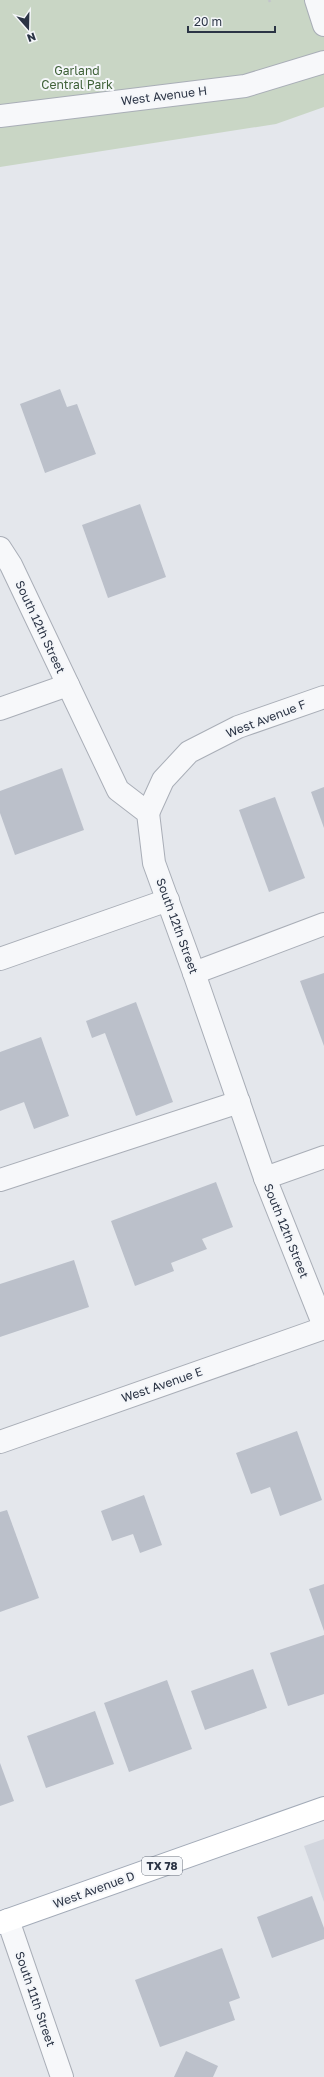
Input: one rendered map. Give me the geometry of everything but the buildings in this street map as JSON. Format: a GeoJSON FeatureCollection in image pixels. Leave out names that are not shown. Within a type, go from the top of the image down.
{"type":"FeatureCollection","features":[{"type":"Feature","properties":{"kind":"main road","name":"West Avenue D"},"geometry":{"type":"LineString","coordinates":[[4,1922],[324,1808]]}},
{"type":"Feature","properties":{"kind":"street"},"geometry":{"type":"LineString","coordinates":[[316,0],[324,25]]}},
{"type":"Feature","properties":{"kind":"street","name":"West Avenue H"},"geometry":{"type":"LineString","coordinates":[[0,116],[245,86],[324,62]]}},
{"type":"Feature","properties":{"kind":"street","name":"South 12th Street"},"geometry":{"type":"LineString","coordinates":[[0,548],[11,566],[118,790],[148,813],[154,863],[265,1178],[324,1327]]}},
{"type":"Feature","properties":{"kind":"street"},"geometry":{"type":"LineString","coordinates":[[0,709],[68,685]]}},
{"type":"Feature","properties":{"kind":"street","name":"West Avenue F"},"geometry":{"type":"LineString","coordinates":[[148,813],[163,780],[189,752],[238,727],[324,698]]}},
{"type":"Feature","properties":{"kind":"street"},"geometry":{"type":"LineString","coordinates":[[0,959],[168,900]]}},
{"type":"Feature","properties":{"kind":"street"},"geometry":{"type":"LineString","coordinates":[[194,973],[324,924]]}},
{"type":"Feature","properties":{"kind":"street"},"geometry":{"type":"LineString","coordinates":[[0,1180],[239,1102]]}},
{"type":"Feature","properties":{"kind":"street"},"geometry":{"type":"LineString","coordinates":[[265,1178],[324,1157]]}},
{"type":"Feature","properties":{"kind":"street","name":"West Avenue E"},"geometry":{"type":"LineString","coordinates":[[0,1442],[324,1327]]}},
{"type":"Feature","properties":{"kind":"street","name":"South 11th Street"},"geometry":{"type":"LineString","coordinates":[[4,1922],[62,2077]]}},
{"type":"Feature","properties":{"kind":"shaded area"},"geometry":{"type":"Polygon","coordinates":[[[324,1839],[324,1902],[304,1846],[324,1839]]]}},
{"type":"Feature","properties":{"kind":"green space","name":"Garland Central Park"},"geometry":{"type":"Polygon","coordinates":[[[0,0],[324,0],[324,107],[276,124],[0,167],[0,0]]]}}]}
